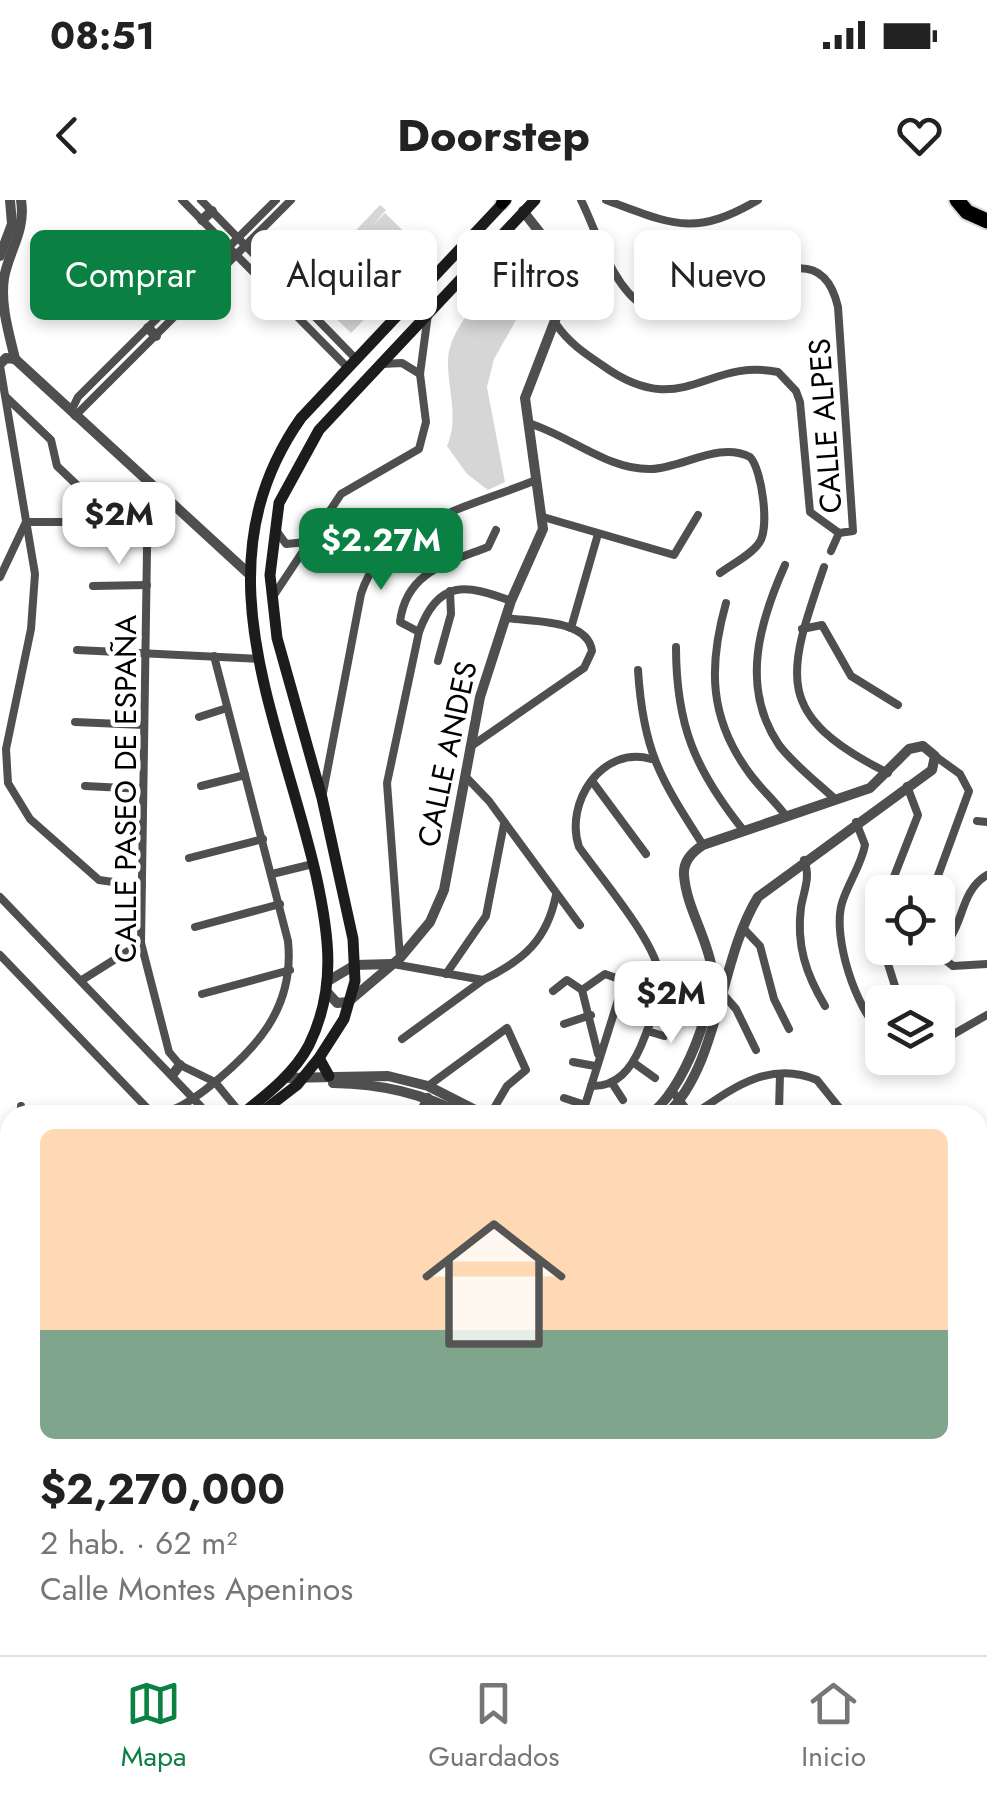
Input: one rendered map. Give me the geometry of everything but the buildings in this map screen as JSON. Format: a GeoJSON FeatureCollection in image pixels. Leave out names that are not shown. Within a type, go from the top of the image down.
{"type":"FeatureCollection","features":[{"type":"Feature","properties":{"kind":"highway"},"geometry":{"type":"LineString","coordinates":[[956,200],[967,212],[987,220]]}},
{"type":"Feature","properties":{"kind":"main road"},"geometry":{"type":"LineString","coordinates":[[437,304],[535,200]]}},
{"type":"Feature","properties":{"kind":"main road"},"geometry":{"type":"LineString","coordinates":[[265,1105],[307,1048],[328,986],[329,940],[260,660],[248,574],[257,502],[278,452],[351,363],[504,201]]}},
{"type":"Feature","properties":{"kind":"main road"},"geometry":{"type":"LineString","coordinates":[[254,1105],[276,1089],[301,1082],[319,1058],[351,999],[355,964],[322,798],[302,739],[272,600],[274,527],[279,503],[304,450],[422,320]]}},
{"type":"Feature","properties":{"kind":"main road"},"geometry":{"type":"LineString","coordinates":[[319,1058],[328,1076]]}},
{"type":"Feature","properties":{"kind":"street"},"geometry":{"type":"LineString","coordinates":[[1,251],[12,224],[10,200]]}},
{"type":"Feature","properties":{"kind":"street"},"geometry":{"type":"LineString","coordinates":[[14,354],[2,293],[6,268],[22,230],[21,200]]}},
{"type":"Feature","properties":{"kind":"street"},"geometry":{"type":"LineString","coordinates":[[182,200],[212,230]]}},
{"type":"Feature","properties":{"kind":"street"},"geometry":{"type":"LineString","coordinates":[[201,200],[351,363]]}},
{"type":"Feature","properties":{"kind":"street"},"geometry":{"type":"LineString","coordinates":[[231,246],[276,200]]}},
{"type":"Feature","properties":{"kind":"street"},"geometry":{"type":"LineString","coordinates":[[72,416],[78,397],[246,246],[291,200]]}},
{"type":"Feature","properties":{"kind":"street","name":"CALLE ALPES"},"geometry":{"type":"LineString","coordinates":[[556,324],[572,344],[623,380],[656,391],[753,371],[778,372],[796,391],[800,402],[810,512],[840,533],[850,534],[855,526],[838,306],[826,279],[816,272],[787,267],[694,312],[653,310],[642,306],[621,283],[582,200]]}},
{"type":"Feature","properties":{"kind":"street"},"geometry":{"type":"LineString","coordinates":[[606,200],[666,222],[697,226],[730,216],[758,200]]}},
{"type":"Feature","properties":{"kind":"street"},"geometry":{"type":"LineString","coordinates":[[202,220],[212,211]]}},
{"type":"Feature","properties":{"kind":"street","name":"CALLE ANDES"},"geometry":{"type":"LineString","coordinates":[[351,999],[396,961],[430,922],[444,890],[480,697],[511,601],[541,540],[543,517],[526,422],[529,384],[567,294],[567,274],[524,211]]}},
{"type":"Feature","properties":{"kind":"street"},"geometry":{"type":"LineString","coordinates":[[231,250],[351,363]]}},
{"type":"Feature","properties":{"kind":"street"},"geometry":{"type":"LineString","coordinates":[[152,332],[163,320]]}},
{"type":"Feature","properties":{"kind":"street"},"geometry":{"type":"LineString","coordinates":[[272,600],[341,494],[419,449],[426,422],[420,374],[427,320]]}},
{"type":"Feature","properties":{"kind":"street","name":"CALLE ALPES"},"geometry":{"type":"LineString","coordinates":[[549,340],[572,344]]}},
{"type":"Feature","properties":{"kind":"street"},"geometry":{"type":"LineString","coordinates":[[0,350],[14,354],[72,416],[248,574]]}},
{"type":"Feature","properties":{"kind":"street"},"geometry":{"type":"LineString","coordinates":[[14,354],[0,365],[35,603],[6,749],[8,783],[30,819],[99,880],[142,886]]}},
{"type":"Feature","properties":{"kind":"street"},"geometry":{"type":"LineString","coordinates":[[379,364],[402,363],[420,374]]}},
{"type":"Feature","properties":{"kind":"street"},"geometry":{"type":"LineString","coordinates":[[4,396],[47,434],[57,466],[79,487],[108,490]]}},
{"type":"Feature","properties":{"kind":"street"},"geometry":{"type":"LineString","coordinates":[[526,422],[630,467],[664,468],[731,452],[750,457],[760,474],[764,532],[756,547],[720,573]]}},
{"type":"Feature","properties":{"kind":"street"},"geometry":{"type":"LineString","coordinates":[[322,798],[362,594],[372,564],[397,540],[536,480]]}},
{"type":"Feature","properties":{"kind":"street","name":"CALLE PASEO DE ESPAÑA"},"geometry":{"type":"LineString","coordinates":[[148,484],[142,943],[176,1070]]}},
{"type":"Feature","properties":{"kind":"street"},"geometry":{"type":"LineString","coordinates":[[543,517],[674,555],[698,516]]}},
{"type":"Feature","properties":{"kind":"street"},"geometry":{"type":"LineString","coordinates":[[26,522],[149,522]]}},
{"type":"Feature","properties":{"kind":"street"},"geometry":{"type":"LineString","coordinates":[[0,577],[26,522]]}},
{"type":"Feature","properties":{"kind":"street"},"geometry":{"type":"LineString","coordinates":[[274,527],[286,544],[307,542]]}},
{"type":"Feature","properties":{"kind":"street"},"geometry":{"type":"LineString","coordinates":[[419,632],[400,622],[410,588],[432,568],[488,546],[496,530]]}},
{"type":"Feature","properties":{"kind":"street"},"geometry":{"type":"LineString","coordinates":[[832,551],[840,533]]}},
{"type":"Feature","properties":{"kind":"street"},"geometry":{"type":"LineString","coordinates":[[571,628],[598,534]]}},
{"type":"Feature","properties":{"kind":"street"},"geometry":{"type":"LineString","coordinates":[[784,564],[758,644],[755,678],[763,715],[781,747],[836,800]]}},
{"type":"Feature","properties":{"kind":"street"},"geometry":{"type":"LineString","coordinates":[[824,568],[796,657],[802,706],[825,734],[888,774]]}},
{"type":"Feature","properties":{"kind":"street"},"geometry":{"type":"LineString","coordinates":[[93,586],[147,585]]}},
{"type":"Feature","properties":{"kind":"street"},"geometry":{"type":"LineString","coordinates":[[396,961],[388,784],[419,632],[433,604],[450,591],[472,588],[511,601]]}},
{"type":"Feature","properties":{"kind":"street"},"geometry":{"type":"LineString","coordinates":[[438,662],[451,614],[450,591]]}},
{"type":"Feature","properties":{"kind":"street"},"geometry":{"type":"LineString","coordinates":[[726,603],[712,680],[717,712],[731,748],[786,816]]}},
{"type":"Feature","properties":{"kind":"street"},"geometry":{"type":"LineString","coordinates":[[470,747],[584,668],[592,651],[585,634],[571,628],[506,618]]}},
{"type":"Feature","properties":{"kind":"street"},"geometry":{"type":"LineString","coordinates":[[802,629],[822,626],[852,676],[898,705]]}},
{"type":"Feature","properties":{"kind":"street"},"geometry":{"type":"LineString","coordinates":[[676,647],[676,692],[685,735],[700,768],[744,831]]}},
{"type":"Feature","properties":{"kind":"street"},"geometry":{"type":"LineString","coordinates":[[76,650],[260,660]]}},
{"type":"Feature","properties":{"kind":"street"},"geometry":{"type":"LineString","coordinates":[[180,1105],[215,1082],[264,1036],[280,1006],[290,970],[280,904],[214,656]]}},
{"type":"Feature","properties":{"kind":"street"},"geometry":{"type":"LineString","coordinates":[[638,670],[641,717],[651,759],[703,845]]}},
{"type":"Feature","properties":{"kind":"street"},"geometry":{"type":"LineString","coordinates":[[200,717],[227,708]]}},
{"type":"Feature","properties":{"kind":"street"},"geometry":{"type":"LineString","coordinates":[[75,722],[144,725]]}},
{"type":"Feature","properties":{"kind":"street"},"geometry":{"type":"LineString","coordinates":[[671,1105],[711,992],[712,969],[684,879],[685,863],[703,845],[870,788],[916,746],[966,782],[967,802],[939,875]]}},
{"type":"Feature","properties":{"kind":"street"},"geometry":{"type":"LineString","coordinates":[[590,1086],[612,1083],[634,1063],[659,995],[660,978],[654,956],[580,847],[574,831],[576,815],[592,781],[622,755],[651,759]]}},
{"type":"Feature","properties":{"kind":"street"},"geometry":{"type":"LineString","coordinates":[[932,770],[934,756]]}},
{"type":"Feature","properties":{"kind":"street"},"geometry":{"type":"LineString","coordinates":[[663,1105],[689,1085],[742,928],[758,896],[907,786],[932,770],[952,769]]}},
{"type":"Feature","properties":{"kind":"street"},"geometry":{"type":"LineString","coordinates":[[201,786],[245,775]]}},
{"type":"Feature","properties":{"kind":"street"},"geometry":{"type":"LineString","coordinates":[[466,777],[580,924]]}},
{"type":"Feature","properties":{"kind":"street"},"geometry":{"type":"LineString","coordinates":[[592,781],[646,854]]}},
{"type":"Feature","properties":{"kind":"street"},"geometry":{"type":"LineString","coordinates":[[85,786],[143,789]]}},
{"type":"Feature","properties":{"kind":"street"},"geometry":{"type":"LineString","coordinates":[[895,875],[918,816],[907,786]]}},
{"type":"Feature","properties":{"kind":"street"},"geometry":{"type":"LineString","coordinates":[[856,822],[865,845],[841,906],[840,936],[865,1009]]}},
{"type":"Feature","properties":{"kind":"street"},"geometry":{"type":"LineString","coordinates":[[446,974],[474,938],[491,902],[504,824]]}},
{"type":"Feature","properties":{"kind":"street"},"geometry":{"type":"LineString","coordinates":[[189,858],[263,838]]}},
{"type":"Feature","properties":{"kind":"street"},"geometry":{"type":"LineString","coordinates":[[804,860],[808,873],[800,946],[810,981],[825,1006]]}},
{"type":"Feature","properties":{"kind":"street"},"geometry":{"type":"LineString","coordinates":[[272,874],[313,864]]}},
{"type":"Feature","properties":{"kind":"street"},"geometry":{"type":"LineString","coordinates":[[955,929],[970,890],[987,875]]}},
{"type":"Feature","properties":{"kind":"street"},"geometry":{"type":"LineString","coordinates":[[402,1039],[537,944],[552,917],[556,895]]}},
{"type":"Feature","properties":{"kind":"street"},"geometry":{"type":"LineString","coordinates":[[0,897],[176,1070],[200,1105]]}},
{"type":"Feature","properties":{"kind":"street"},"geometry":{"type":"LineString","coordinates":[[194,927],[280,904]]}},
{"type":"Feature","properties":{"kind":"street"},"geometry":{"type":"LineString","coordinates":[[742,928],[760,946],[774,998],[789,1029]]}},
{"type":"Feature","properties":{"kind":"street"},"geometry":{"type":"LineString","coordinates":[[82,980],[142,943]]}},
{"type":"Feature","properties":{"kind":"street"},"geometry":{"type":"LineString","coordinates":[[0,955],[142,1105]]}},
{"type":"Feature","properties":{"kind":"street"},"geometry":{"type":"LineString","coordinates":[[351,999],[337,1002],[328,986],[355,964],[396,961],[483,980]]}},
{"type":"Feature","properties":{"kind":"street"},"geometry":{"type":"LineString","coordinates":[[952,965],[987,964]]}},
{"type":"Feature","properties":{"kind":"street"},"geometry":{"type":"LineString","coordinates":[[202,994],[290,970]]}},
{"type":"Feature","properties":{"kind":"street"},"geometry":{"type":"LineString","coordinates":[[564,1098],[585,1105],[620,986],[614,976],[605,974],[582,990]]}},
{"type":"Feature","properties":{"kind":"street"},"geometry":{"type":"LineString","coordinates":[[553,991],[572,980],[582,990],[598,1054]]}},
{"type":"Feature","properties":{"kind":"street"},"geometry":{"type":"LineString","coordinates":[[722,993],[736,1009],[756,1050]]}},
{"type":"Feature","properties":{"kind":"street"},"geometry":{"type":"LineString","coordinates":[[659,995],[677,1000]]}},
{"type":"Feature","properties":{"kind":"street"},"geometry":{"type":"LineString","coordinates":[[564,1024],[590,1015]]}},
{"type":"Feature","properties":{"kind":"street"},"geometry":{"type":"LineString","coordinates":[[955,1033],[987,1015]]}},
{"type":"Feature","properties":{"kind":"street"},"geometry":{"type":"LineString","coordinates":[[422,1105],[428,1092],[507,1028],[526,1070],[507,1086],[495,1105]]}},
{"type":"Feature","properties":{"kind":"street"},"geometry":{"type":"LineString","coordinates":[[646,1031],[664,1036]]}},
{"type":"Feature","properties":{"kind":"street"},"geometry":{"type":"LineString","coordinates":[[573,1062],[595,1066]]}},
{"type":"Feature","properties":{"kind":"street"},"geometry":{"type":"LineString","coordinates":[[634,1063],[656,1078]]}},
{"type":"Feature","properties":{"kind":"street"},"geometry":{"type":"LineString","coordinates":[[176,1070],[215,1082],[233,1105]]}},
{"type":"Feature","properties":{"kind":"street"},"geometry":{"type":"LineString","coordinates":[[779,1105],[780,1074]]}},
{"type":"Feature","properties":{"kind":"street"},"geometry":{"type":"LineString","coordinates":[[708,1105],[752,1077],[780,1074],[817,1080],[837,1105]]}},
{"type":"Feature","properties":{"kind":"street"},"geometry":{"type":"LineString","coordinates":[[276,1089],[328,1076],[388,1076],[462,1105]]}},
{"type":"Feature","properties":{"kind":"street"},"geometry":{"type":"LineString","coordinates":[[301,1082],[384,1085],[428,1092],[448,1105]]}},
{"type":"Feature","properties":{"kind":"street"},"geometry":{"type":"LineString","coordinates":[[612,1083],[623,1100]]}},
{"type":"Feature","properties":{"kind":"street"},"geometry":{"type":"LineString","coordinates":[[676,1096],[684,1105]]}},
{"type":"Feature","properties":{"kind":"shaded area"},"geometry":{"type":"Polygon","coordinates":[[[380,205],[386,210],[373,225],[385,213],[402,230],[356,230],[380,205]]]}},
{"type":"Feature","properties":{"kind":"shaded area"},"geometry":{"type":"Polygon","coordinates":[[[338,320],[364,320],[351,333],[338,320]]]}},
{"type":"Feature","properties":{"kind":"shaded area"},"geometry":{"type":"Polygon","coordinates":[[[464,320],[516,320],[494,359],[487,387],[505,482],[488,490],[467,474],[447,446],[453,415],[448,362],[464,320]]]}}]}
